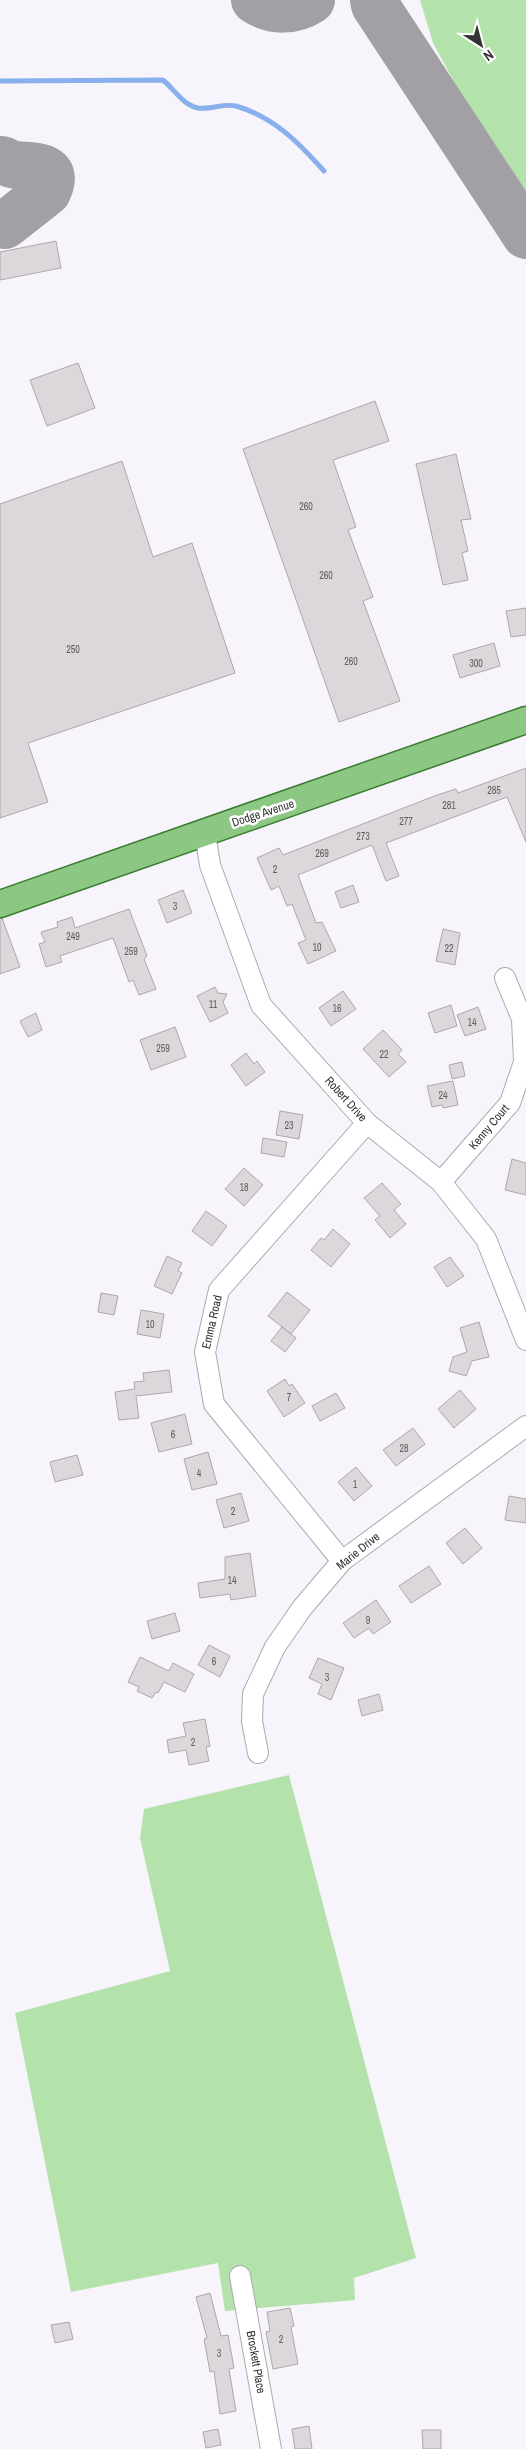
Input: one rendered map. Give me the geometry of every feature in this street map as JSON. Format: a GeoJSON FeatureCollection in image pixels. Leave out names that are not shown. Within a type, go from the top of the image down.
{"type":"FeatureCollection","features":[{"type":"Feature","properties":{"kind":"main road","name":"Dodge Avenue"},"geometry":{"type":"LineString","coordinates":[[0,904],[526,720]]}},
{"type":"Feature","properties":{"kind":"street","name":"Robert Drive"},"geometry":{"type":"LineString","coordinates":[[205,833],[210,865],[261,1005],[367,1123],[441,1182],[486,1239],[526,1340]]}},
{"type":"Feature","properties":{"kind":"street","name":"Kenny Court"},"geometry":{"type":"LineString","coordinates":[[441,1182],[510,1103],[524,1062],[522,1019],[505,978]]}},
{"type":"Feature","properties":{"kind":"street","name":"Emma Road"},"geometry":{"type":"LineString","coordinates":[[342,1561],[214,1404],[205,1352],[220,1290],[367,1123]]}},
{"type":"Feature","properties":{"kind":"street","name":"Marie Drive"},"geometry":{"type":"LineString","coordinates":[[258,1753],[252,1721],[253,1694],[275,1646],[302,1608],[342,1561],[526,1426]]}},
{"type":"Feature","properties":{"kind":"street","name":"Brockett Place"},"geometry":{"type":"LineString","coordinates":[[240,2276],[271,2449]]}},
{"type":"Feature","properties":{"kind":"green space"},"geometry":{"type":"Polygon","coordinates":[[[420,0],[526,0],[526,197],[470,111],[433,43],[420,0]]]}},
{"type":"Feature","properties":{"kind":"green space"},"geometry":{"type":"Polygon","coordinates":[[[289,1775],[416,2258],[354,2278],[355,2300],[225,2311],[218,2263],[71,2292],[15,2013],[170,1971],[140,1838],[144,1809],[289,1775]]]}},
{"type":"Feature","properties":{"kind":"building"},"geometry":{"type":"Polygon","coordinates":[[[56,241],[61,268],[0,280],[0,252],[56,241]]]}},
{"type":"Feature","properties":{"kind":"building"},"geometry":{"type":"Polygon","coordinates":[[[78,363],[95,408],[47,426],[30,380],[78,363]]]}},
{"type":"Feature","properties":{"kind":"building"},"geometry":{"type":"Polygon","coordinates":[[[375,401],[389,441],[333,460],[356,527],[348,530],[373,597],[363,601],[400,701],[339,722],[243,449],[375,401]]]}},
{"type":"Feature","properties":{"kind":"building"},"geometry":{"type":"Polygon","coordinates":[[[456,454],[471,519],[461,520],[468,551],[462,553],[468,580],[443,585],[416,464],[456,454]]]}},
{"type":"Feature","properties":{"kind":"building"},"geometry":{"type":"Polygon","coordinates":[[[122,461],[153,557],[192,543],[235,673],[28,743],[48,802],[0,818],[0,504],[122,461]]]}},
{"type":"Feature","properties":{"kind":"building"},"geometry":{"type":"Polygon","coordinates":[[[526,608],[526,635],[511,637],[506,611],[526,608]]]}},
{"type":"Feature","properties":{"kind":"building"},"geometry":{"type":"Polygon","coordinates":[[[494,643],[500,666],[460,678],[453,655],[494,643]]]}},
{"type":"Feature","properties":{"kind":"building"},"geometry":{"type":"Polygon","coordinates":[[[526,768],[526,842],[507,797],[386,843],[399,876],[386,881],[372,845],[298,875],[316,923],[322,922],[336,951],[308,964],[298,943],[306,940],[292,904],[287,906],[279,886],[271,890],[257,858],[279,848],[283,855],[437,795],[456,789],[458,793],[526,768]]]}},
{"type":"Feature","properties":{"kind":"building"},"geometry":{"type":"Polygon","coordinates":[[[353,885],[359,902],[341,908],[335,892],[353,885]]]}},
{"type":"Feature","properties":{"kind":"building"},"geometry":{"type":"Polygon","coordinates":[[[183,890],[192,913],[167,923],[158,900],[183,890]]]}},
{"type":"Feature","properties":{"kind":"building"},"geometry":{"type":"Polygon","coordinates":[[[129,909],[147,956],[144,959],[156,989],[139,995],[133,980],[129,982],[113,938],[60,956],[62,962],[46,967],[39,944],[45,942],[41,932],[58,927],[57,922],[72,917],[75,928],[129,909]]]}},
{"type":"Feature","properties":{"kind":"building"},"geometry":{"type":"Polygon","coordinates":[[[2,918],[20,967],[0,974],[0,919],[2,918]]]}},
{"type":"Feature","properties":{"kind":"building"},"geometry":{"type":"Polygon","coordinates":[[[443,929],[460,933],[455,965],[436,961],[443,929]]]}},
{"type":"Feature","properties":{"kind":"building"},"geometry":{"type":"Polygon","coordinates":[[[215,987],[218,993],[227,994],[223,1002],[228,1013],[210,1022],[197,996],[215,987]]]}},
{"type":"Feature","properties":{"kind":"building"},"geometry":{"type":"Polygon","coordinates":[[[343,991],[356,1009],[331,1026],[319,1008],[343,991]]]}},
{"type":"Feature","properties":{"kind":"building"},"geometry":{"type":"Polygon","coordinates":[[[451,1005],[457,1026],[435,1033],[428,1013],[451,1005]]]}},
{"type":"Feature","properties":{"kind":"building"},"geometry":{"type":"Polygon","coordinates":[[[478,1007],[486,1029],[465,1036],[457,1015],[478,1007]]]}},
{"type":"Feature","properties":{"kind":"building"},"geometry":{"type":"Polygon","coordinates":[[[36,1013],[42,1030],[28,1037],[20,1021],[36,1013]]]}},
{"type":"Feature","properties":{"kind":"building"},"geometry":{"type":"Polygon","coordinates":[[[175,1027],[186,1057],[151,1070],[140,1040],[175,1027]]]}},
{"type":"Feature","properties":{"kind":"building"},"geometry":{"type":"Polygon","coordinates":[[[383,1030],[402,1050],[398,1054],[406,1062],[389,1077],[363,1049],[383,1030]]]}},
{"type":"Feature","properties":{"kind":"building"},"geometry":{"type":"Polygon","coordinates":[[[246,1053],[254,1064],[257,1061],[265,1072],[246,1086],[231,1065],[246,1053]]]}},
{"type":"Feature","properties":{"kind":"building"},"geometry":{"type":"Polygon","coordinates":[[[462,1062],[465,1076],[452,1079],[449,1065],[462,1062]]]}},
{"type":"Feature","properties":{"kind":"building"},"geometry":{"type":"Polygon","coordinates":[[[453,1081],[458,1105],[443,1108],[442,1105],[432,1107],[427,1086],[453,1081]]]}},
{"type":"Feature","properties":{"kind":"building"},"geometry":{"type":"Polygon","coordinates":[[[280,1111],[303,1115],[299,1139],[276,1135],[280,1111]]]}},
{"type":"Feature","properties":{"kind":"building"},"geometry":{"type":"Polygon","coordinates":[[[263,1138],[287,1142],[284,1157],[261,1153],[263,1138]]]}},
{"type":"Feature","properties":{"kind":"building"},"geometry":{"type":"Polygon","coordinates":[[[512,1159],[526,1163],[526,1195],[505,1190],[512,1159]]]}},
{"type":"Feature","properties":{"kind":"building"},"geometry":{"type":"Polygon","coordinates":[[[244,1168],[263,1185],[244,1206],[225,1189],[244,1168]]]}},
{"type":"Feature","properties":{"kind":"building"},"geometry":{"type":"Polygon","coordinates":[[[382,1183],[401,1204],[394,1210],[406,1224],[390,1238],[375,1220],[380,1216],[364,1198],[382,1183]]]}},
{"type":"Feature","properties":{"kind":"building"},"geometry":{"type":"Polygon","coordinates":[[[206,1211],[227,1226],[212,1246],[192,1231],[206,1211]]]}},
{"type":"Feature","properties":{"kind":"building"},"geometry":{"type":"Polygon","coordinates":[[[333,1229],[350,1244],[331,1267],[311,1250],[321,1238],[324,1240],[333,1229]]]}},
{"type":"Feature","properties":{"kind":"building"},"geometry":{"type":"Polygon","coordinates":[[[167,1256],[182,1263],[178,1271],[182,1273],[172,1294],[154,1286],[167,1256]]]}},
{"type":"Feature","properties":{"kind":"building"},"geometry":{"type":"Polygon","coordinates":[[[450,1257],[464,1276],[447,1287],[434,1267],[450,1257]]]}},
{"type":"Feature","properties":{"kind":"building"},"geometry":{"type":"Polygon","coordinates":[[[287,1292],[310,1310],[291,1334],[268,1316],[287,1292]]]}},
{"type":"Feature","properties":{"kind":"building"},"geometry":{"type":"Polygon","coordinates":[[[101,1293],[118,1296],[114,1315],[98,1312],[101,1293]]]}},
{"type":"Feature","properties":{"kind":"building"},"geometry":{"type":"Polygon","coordinates":[[[141,1310],[164,1314],[160,1338],[137,1334],[141,1310]]]}},
{"type":"Feature","properties":{"kind":"building"},"geometry":{"type":"Polygon","coordinates":[[[479,1322],[489,1357],[472,1361],[466,1376],[449,1371],[453,1357],[467,1352],[460,1328],[479,1322]]]}},
{"type":"Feature","properties":{"kind":"building"},"geometry":{"type":"Polygon","coordinates":[[[282,1327],[296,1338],[285,1352],[271,1341],[282,1327]]]}},
{"type":"Feature","properties":{"kind":"building"},"geometry":{"type":"Polygon","coordinates":[[[169,1370],[172,1392],[136,1396],[139,1418],[119,1420],[115,1392],[135,1389],[134,1382],[144,1381],[143,1373],[169,1370]]]}},
{"type":"Feature","properties":{"kind":"building"},"geometry":{"type":"Polygon","coordinates":[[[285,1379],[289,1386],[292,1384],[305,1403],[284,1417],[267,1391],[285,1379]]]}},
{"type":"Feature","properties":{"kind":"building"},"geometry":{"type":"Polygon","coordinates":[[[460,1390],[476,1409],[454,1428],[438,1409],[460,1390]]]}},
{"type":"Feature","properties":{"kind":"building"},"geometry":{"type":"Polygon","coordinates":[[[336,1393],[345,1408],[320,1421],[312,1406],[336,1393]]]}},
{"type":"Feature","properties":{"kind":"building"},"geometry":{"type":"Polygon","coordinates":[[[185,1414],[192,1444],[159,1452],[151,1423],[185,1414]]]}},
{"type":"Feature","properties":{"kind":"building"},"geometry":{"type":"Polygon","coordinates":[[[413,1428],[425,1444],[396,1466],[383,1450],[413,1428]]]}},
{"type":"Feature","properties":{"kind":"building"},"geometry":{"type":"Polygon","coordinates":[[[208,1452],[217,1484],[192,1490],[184,1459],[208,1452]]]}},
{"type":"Feature","properties":{"kind":"building"},"geometry":{"type":"Polygon","coordinates":[[[77,1455],[83,1475],[55,1482],[50,1462],[77,1455]]]}},
{"type":"Feature","properties":{"kind":"building"},"geometry":{"type":"Polygon","coordinates":[[[356,1467],[372,1486],[354,1501],[338,1482],[356,1467]]]}},
{"type":"Feature","properties":{"kind":"building"},"geometry":{"type":"Polygon","coordinates":[[[241,1493],[249,1521],[224,1528],[216,1500],[241,1493]]]}},
{"type":"Feature","properties":{"kind":"building"},"geometry":{"type":"Polygon","coordinates":[[[509,1496],[526,1499],[526,1523],[505,1520],[509,1496]]]}},
{"type":"Feature","properties":{"kind":"building"},"geometry":{"type":"Polygon","coordinates":[[[465,1528],[482,1548],[463,1564],[446,1543],[465,1528]]]}},
{"type":"Feature","properties":{"kind":"building"},"geometry":{"type":"Polygon","coordinates":[[[250,1553],[256,1596],[231,1600],[230,1594],[200,1598],[198,1583],[225,1579],[225,1557],[250,1553]]]}},
{"type":"Feature","properties":{"kind":"building"},"geometry":{"type":"Polygon","coordinates":[[[429,1566],[441,1584],[411,1603],[399,1586],[429,1566]]]}},
{"type":"Feature","properties":{"kind":"building"},"geometry":{"type":"Polygon","coordinates":[[[376,1600],[391,1622],[373,1634],[369,1628],[354,1638],[343,1623],[376,1600]]]}},
{"type":"Feature","properties":{"kind":"building"},"geometry":{"type":"Polygon","coordinates":[[[175,1613],[180,1631],[152,1639],[147,1621],[175,1613]]]}},
{"type":"Feature","properties":{"kind":"building"},"geometry":{"type":"Polygon","coordinates":[[[209,1645],[230,1656],[220,1677],[198,1665],[209,1645]]]}},
{"type":"Feature","properties":{"kind":"building"},"geometry":{"type":"Polygon","coordinates":[[[140,1657],[169,1671],[173,1663],[194,1674],[185,1692],[164,1682],[158,1693],[156,1692],[152,1698],[137,1691],[139,1687],[128,1682],[140,1657]]]}},
{"type":"Feature","properties":{"kind":"building"},"geometry":{"type":"Polygon","coordinates":[[[318,1658],[344,1668],[331,1700],[318,1694],[322,1684],[309,1678],[318,1658]]]}},
{"type":"Feature","properties":{"kind":"building"},"geometry":{"type":"Polygon","coordinates":[[[379,1694],[383,1710],[362,1716],[358,1700],[379,1694]]]}},
{"type":"Feature","properties":{"kind":"building"},"geometry":{"type":"Polygon","coordinates":[[[205,1719],[210,1746],[206,1747],[209,1761],[189,1765],[186,1750],[169,1753],[167,1740],[186,1736],[183,1723],[205,1719]]]}},
{"type":"Feature","properties":{"kind":"building"},"geometry":{"type":"Polygon","coordinates":[[[210,2293],[221,2336],[228,2335],[234,2368],[229,2369],[236,2411],[220,2414],[214,2371],[210,2372],[204,2339],[207,2338],[196,2297],[210,2293]]]}},
{"type":"Feature","properties":{"kind":"building"},"geometry":{"type":"Polygon","coordinates":[[[290,2308],[294,2326],[291,2327],[298,2364],[273,2369],[266,2332],[270,2331],[267,2312],[290,2308]]]}},
{"type":"Feature","properties":{"kind":"building"},"geometry":{"type":"Polygon","coordinates":[[[69,2322],[73,2339],[55,2343],[51,2325],[69,2322]]]}},
{"type":"Feature","properties":{"kind":"building"},"geometry":{"type":"Polygon","coordinates":[[[309,2426],[312,2449],[295,2449],[292,2429],[309,2426]]]}},
{"type":"Feature","properties":{"kind":"building"},"geometry":{"type":"Polygon","coordinates":[[[218,2429],[221,2445],[206,2448],[203,2432],[218,2429]]]}},
{"type":"Feature","properties":{"kind":"building"},"geometry":{"type":"Polygon","coordinates":[[[422,2430],[441,2430],[441,2449],[423,2449],[422,2430]]]}},
{"type":"Feature","properties":{"kind":"waterway"},"geometry":{"type":"LineString","coordinates":[[0,81],[163,80],[183,100],[198,108],[236,106],[262,117],[285,132],[324,171]]}},
{"type":"Feature","properties":{"kind":"taxiway"},"geometry":{"type":"LineString","coordinates":[[255,0],[269,7],[283,9],[298,6],[311,0]]}},
{"type":"Feature","properties":{"kind":"taxiway"},"geometry":{"type":"LineString","coordinates":[[374,0],[375,5],[526,235]]}},
{"type":"Feature","properties":{"kind":"taxiway"},"geometry":{"type":"LineString","coordinates":[[2,160],[13,164],[38,167],[44,169],[51,176],[47,192],[5,225]]}}]}
